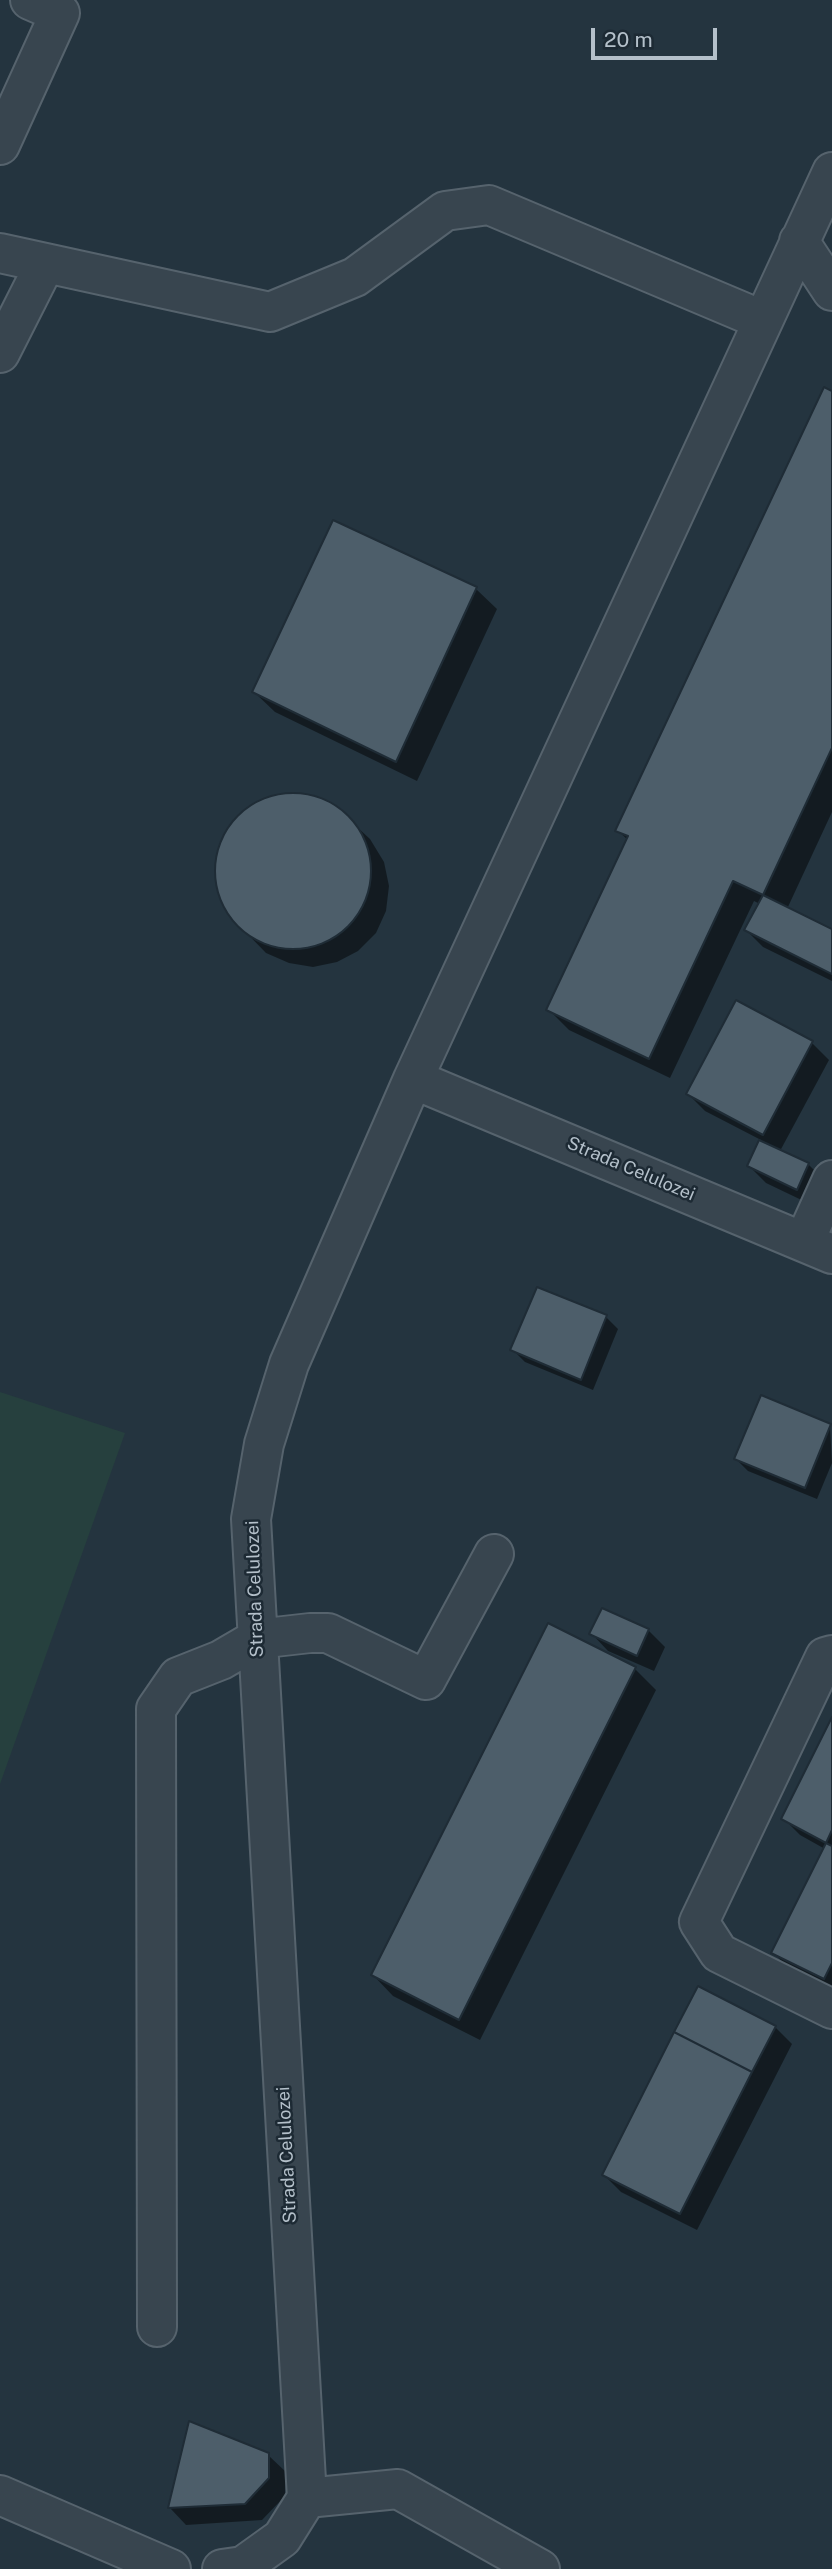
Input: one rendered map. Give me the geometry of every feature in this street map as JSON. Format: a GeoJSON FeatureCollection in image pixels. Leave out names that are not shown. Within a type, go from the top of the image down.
{"type":"FeatureCollection","features":[{"type":"Feature","properties":{"kind":"lane"},"geometry":{"type":"LineString","coordinates":[[0,145],[60,13],[30,0]]}},
{"type":"Feature","properties":{"kind":"lane"},"geometry":{"type":"LineString","coordinates":[[413,1079],[832,172]]}},
{"type":"Feature","properties":{"kind":"lane"},"geometry":{"type":"LineString","coordinates":[[0,253],[270,312],[355,277],[445,211],[489,205],[762,320]]}},
{"type":"Feature","properties":{"kind":"lane"},"geometry":{"type":"LineString","coordinates":[[799,241],[832,291]]}},
{"type":"Feature","properties":{"kind":"lane"},"geometry":{"type":"LineString","coordinates":[[0,353],[44,264]]}},
{"type":"Feature","properties":{"kind":"lane","name":"Strada Celulozei"},"geometry":{"type":"LineString","coordinates":[[307,2498],[251,1518],[264,1444],[289,1364],[413,1079],[818,1248]]}},
{"type":"Feature","properties":{"kind":"lane"},"geometry":{"type":"LineString","coordinates":[[818,1248],[832,1180]]}},
{"type":"Feature","properties":{"kind":"lane"},"geometry":{"type":"LineString","coordinates":[[157,2327],[156,1709],[178,1677],[220,1660],[257,1639],[328,1633],[426,1680],[494,1554]]}},
{"type":"Feature","properties":{"kind":"lane"},"geometry":{"type":"LineString","coordinates":[[832,1655],[825,1657],[699,1922],[719,1953],[832,2009]]}},
{"type":"Feature","properties":{"kind":"lane"},"geometry":{"type":"LineString","coordinates":[[222,2569],[243,2566],[282,2539],[307,2498],[398,2488],[540,2569]]}},
{"type":"Feature","properties":{"kind":"lane"},"geometry":{"type":"LineString","coordinates":[[0,2495],[171,2569]]}},
{"type":"Feature","properties":{"kind":"green space"},"geometry":{"type":"Polygon","coordinates":[[[0,1392],[125,1433],[0,1784],[0,1392]]]}},
{"type":"Feature","properties":{"kind":"building"},"geometry":{"type":"Polygon","coordinates":[[[824,387],[832,391],[832,748],[763,895],[733,881],[649,1059],[546,1010],[628,836],[615,831],[824,387]]]}},
{"type":"Feature","properties":{"kind":"building"},"geometry":{"type":"Polygon","coordinates":[[[333,520],[477,587],[396,762],[252,692],[333,520]]]}},
{"type":"Feature","properties":{"kind":"building"},"geometry":{"type":"Polygon","coordinates":[[[293,793],[323,798],[348,816],[366,841],[371,871],[366,901],[348,926],[323,944],[293,949],[263,944],[238,926],[220,901],[215,871],[220,841],[238,816],[263,798],[293,793]]]}},
{"type":"Feature","properties":{"kind":"building"},"geometry":{"type":"Polygon","coordinates":[[[763,895],[832,929],[832,974],[744,930],[763,895]]]}},
{"type":"Feature","properties":{"kind":"building"},"geometry":{"type":"Polygon","coordinates":[[[736,1000],[813,1041],[763,1135],[686,1094],[736,1000]]]}},
{"type":"Feature","properties":{"kind":"building"},"geometry":{"type":"Polygon","coordinates":[[[759,1140],[809,1163],[797,1190],[747,1166],[759,1140]]]}},
{"type":"Feature","properties":{"kind":"building"},"geometry":{"type":"Polygon","coordinates":[[[537,1287],[607,1315],[581,1380],[510,1350],[537,1287]]]}},
{"type":"Feature","properties":{"kind":"building"},"geometry":{"type":"Polygon","coordinates":[[[761,1395],[831,1424],[805,1488],[734,1459],[761,1395]]]}},
{"type":"Feature","properties":{"kind":"building"},"geometry":{"type":"Polygon","coordinates":[[[602,1608],[649,1629],[637,1656],[589,1634],[602,1608]]]}},
{"type":"Feature","properties":{"kind":"building"},"geometry":{"type":"Polygon","coordinates":[[[548,1623],[636,1667],[459,2020],[371,1975],[548,1623]]]}},
{"type":"Feature","properties":{"kind":"building"},"geometry":{"type":"Polygon","coordinates":[[[832,1717],[832,1830],[826,1843],[781,1819],[832,1717]]]}},
{"type":"Feature","properties":{"kind":"building"},"geometry":{"type":"Polygon","coordinates":[[[826,1843],[832,1846],[832,1963],[824,1979],[771,1953],[826,1843]]]}},
{"type":"Feature","properties":{"kind":"building"},"geometry":{"type":"Polygon","coordinates":[[[698,1986],[776,2026],[752,2072],[674,2032],[698,1986]]]}},
{"type":"Feature","properties":{"kind":"building"},"geometry":{"type":"Polygon","coordinates":[[[674,2032],[752,2072],[680,2214],[602,2175],[674,2032]]]}},
{"type":"Feature","properties":{"kind":"building"},"geometry":{"type":"Polygon","coordinates":[[[189,2421],[269,2453],[269,2478],[245,2504],[168,2508],[189,2421]]]}}]}
